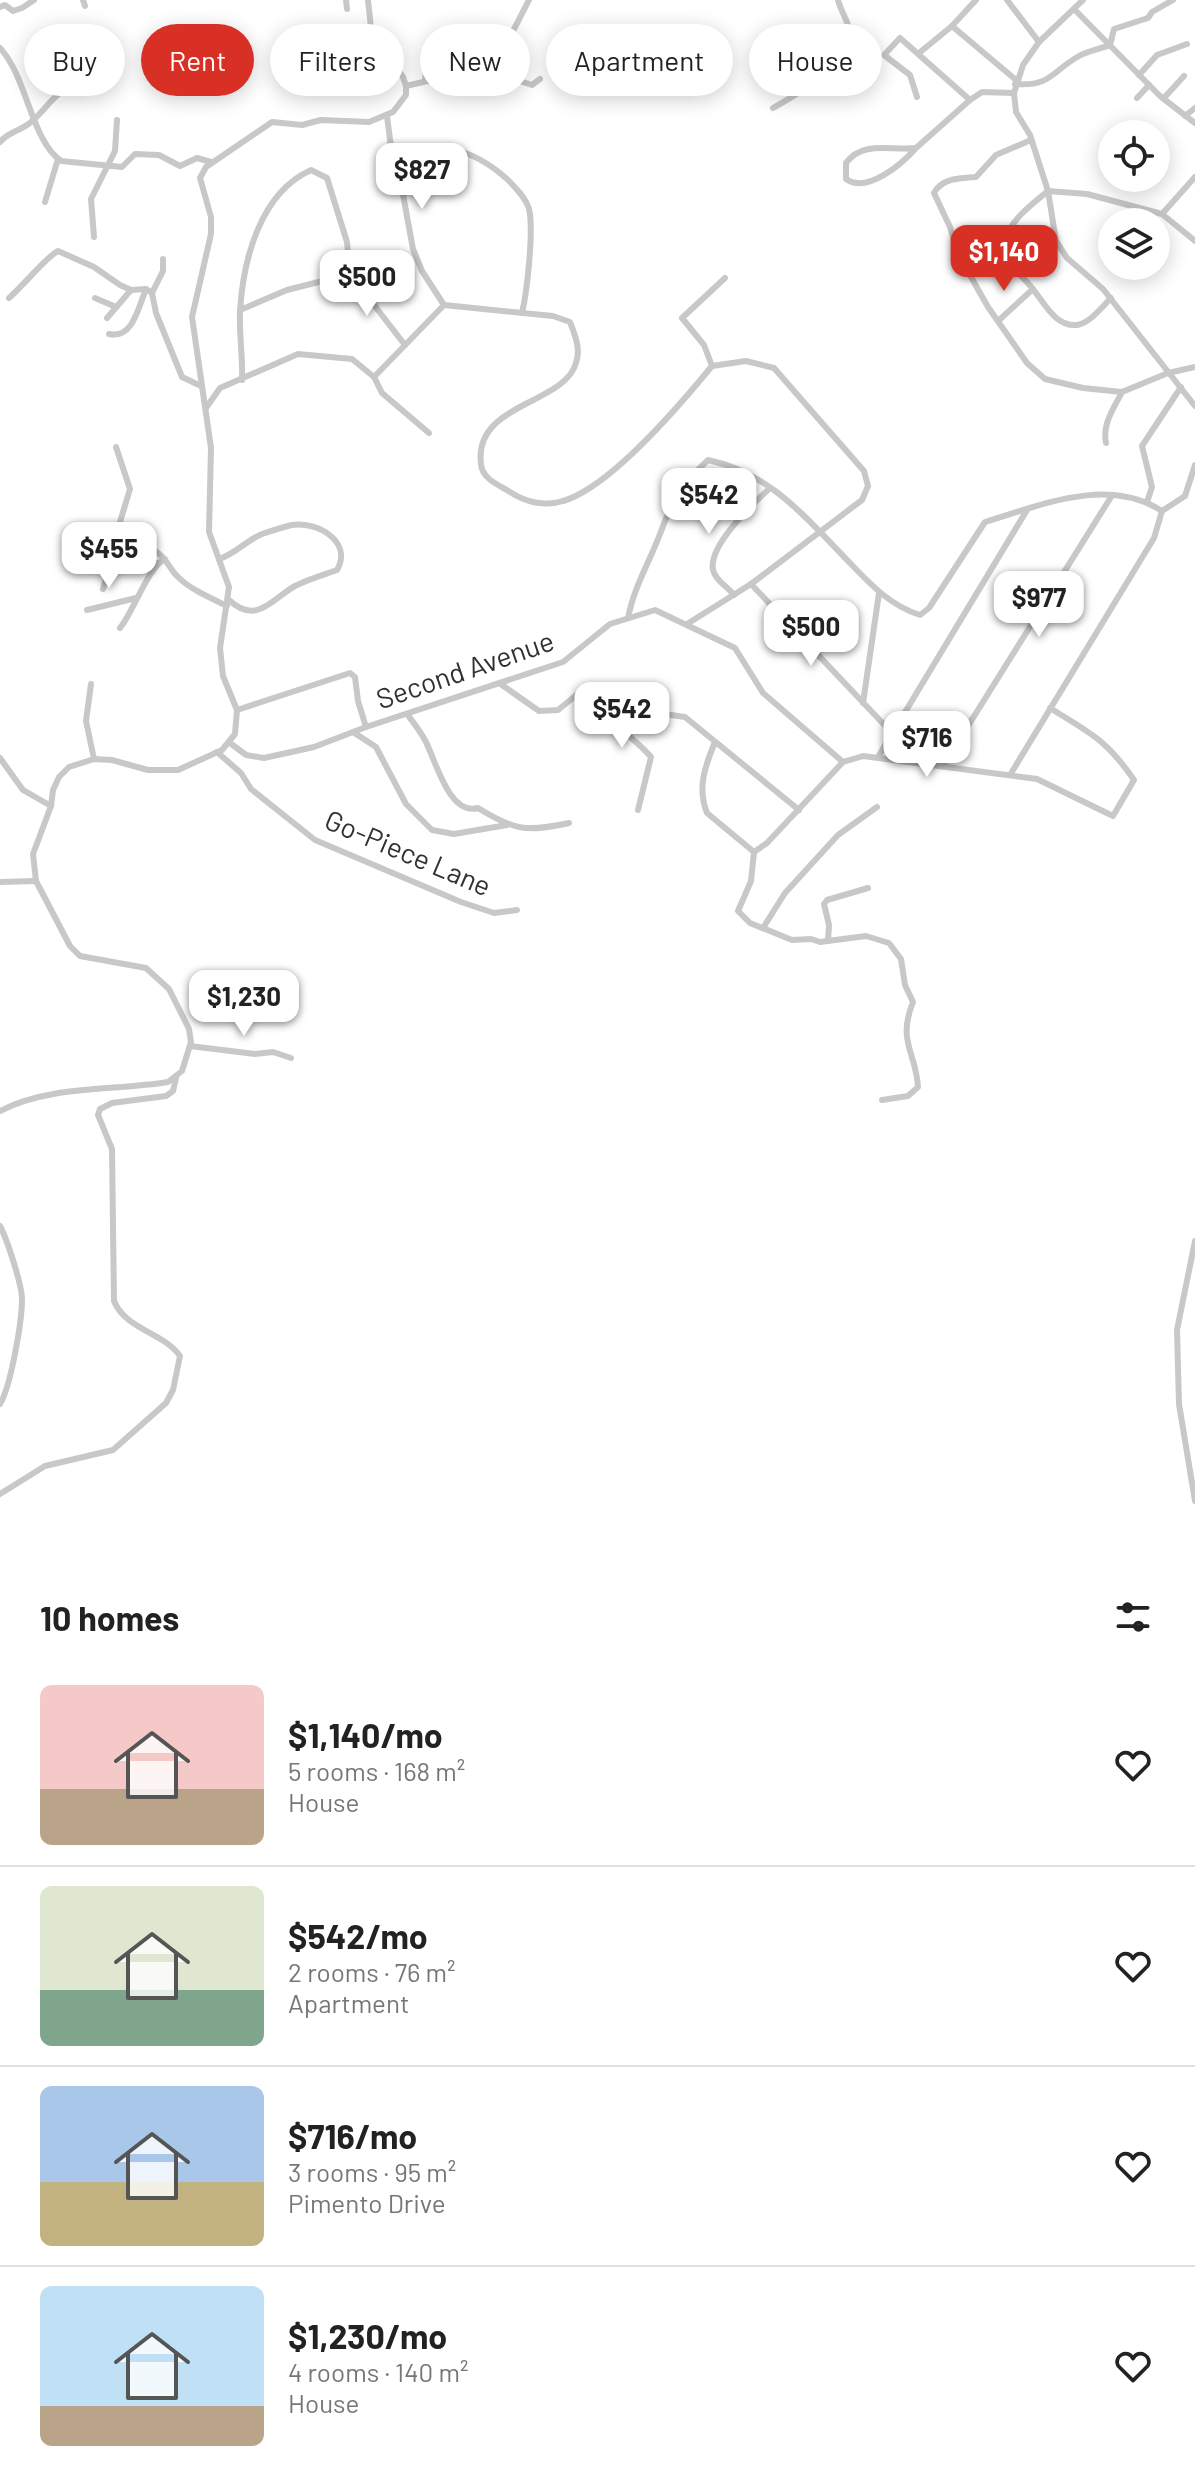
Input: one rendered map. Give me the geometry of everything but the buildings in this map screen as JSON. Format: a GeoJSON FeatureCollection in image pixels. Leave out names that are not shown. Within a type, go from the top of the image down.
{"type":"FeatureCollection","features":[{"type":"Feature","properties":{"kind":"street"},"geometry":{"type":"LineString","coordinates":[[0,7],[5,5],[13,11],[33,0]]}},
{"type":"Feature","properties":{"kind":"street"},"geometry":{"type":"LineString","coordinates":[[346,0],[347,9]]}},
{"type":"Feature","properties":{"kind":"street"},"geometry":{"type":"LineString","coordinates":[[0,1494],[45,1466],[113,1450],[170,1397],[180,1356],[169,1345],[123,1316],[114,1301],[112,1149],[98,1115],[100,1109],[112,1103],[170,1094],[188,1057],[189,1029],[180,1008],[158,975],[146,968],[80,956],[70,946],[36,881],[33,854],[51,806],[53,790],[59,777],[69,767],[94,759],[163,771],[178,770],[230,743],[238,722],[237,710],[223,676],[221,661],[221,633],[229,587],[209,532],[212,467],[192,317],[211,234],[211,217],[200,178],[211,162],[272,122],[302,125],[321,120],[369,122],[387,116],[400,104],[406,95],[406,86],[371,28],[368,0]]}},
{"type":"Feature","properties":{"kind":"street"},"geometry":{"type":"LineString","coordinates":[[517,24],[529,0]]}},
{"type":"Feature","properties":{"kind":"street"},"geometry":{"type":"LineString","coordinates":[[773,108],[815,79],[825,76],[849,49],[851,34],[838,0]]}},
{"type":"Feature","properties":{"kind":"street"},"geometry":{"type":"LineString","coordinates":[[919,53],[952,26],[976,0]]}},
{"type":"Feature","properties":{"kind":"street"},"geometry":{"type":"LineString","coordinates":[[1007,0],[1039,42]]}},
{"type":"Feature","properties":{"kind":"street"},"geometry":{"type":"LineString","coordinates":[[1083,0],[1039,42],[1016,82],[1016,112],[1031,140],[1048,191],[1056,241],[1067,258],[1111,298],[1195,406]]}},
{"type":"Feature","properties":{"kind":"street"},"geometry":{"type":"LineString","coordinates":[[1110,45],[1114,29],[1148,18],[1152,12],[1173,0]]}},
{"type":"Feature","properties":{"kind":"street"},"geometry":{"type":"LineString","coordinates":[[1074,9],[1149,85],[1195,123]]}},
{"type":"Feature","properties":{"kind":"street"},"geometry":{"type":"LineString","coordinates":[[952,26],[1016,82],[1041,84],[1078,57],[1110,45]]}},
{"type":"Feature","properties":{"kind":"street"},"geometry":{"type":"LineString","coordinates":[[917,97],[910,75],[884,55],[900,38],[970,100]]}},
{"type":"Feature","properties":{"kind":"street"},"geometry":{"type":"LineString","coordinates":[[1139,75],[1157,55],[1187,44]]}},
{"type":"Feature","properties":{"kind":"street"},"geometry":{"type":"LineString","coordinates":[[0,48],[18,73],[35,119],[58,159],[45,202]]}},
{"type":"Feature","properties":{"kind":"street"},"geometry":{"type":"LineString","coordinates":[[1164,98],[1184,76]]}},
{"type":"Feature","properties":{"kind":"street"},"geometry":{"type":"LineString","coordinates":[[530,84],[540,79]]}},
{"type":"Feature","properties":{"kind":"street"},"geometry":{"type":"LineString","coordinates":[[406,86],[420,82]]}},
{"type":"Feature","properties":{"kind":"street"},"geometry":{"type":"LineString","coordinates":[[1137,98],[1149,85]]}},
{"type":"Feature","properties":{"kind":"street"},"geometry":{"type":"LineString","coordinates":[[916,148],[877,147],[857,153],[846,163],[846,179],[852,183],[872,180],[894,168],[982,92],[1014,93]]}},
{"type":"Feature","properties":{"kind":"street"},"geometry":{"type":"LineString","coordinates":[[0,142],[10,132],[24,128],[35,119],[55,96]]}},
{"type":"Feature","properties":{"kind":"street"},"geometry":{"type":"LineString","coordinates":[[1185,116],[1195,108]]}},
{"type":"Feature","properties":{"kind":"street"},"geometry":{"type":"LineString","coordinates":[[387,116],[395,179],[402,189],[413,249],[422,271],[444,305]]}},
{"type":"Feature","properties":{"kind":"street"},"geometry":{"type":"LineString","coordinates":[[94,237],[91,199],[115,151],[117,120]]}},
{"type":"Feature","properties":{"kind":"street"},"geometry":{"type":"LineString","coordinates":[[1031,140],[996,155],[976,177],[952,179],[940,184],[934,193],[950,227],[958,254],[1027,363],[1045,379],[1083,388],[1122,392],[1168,373],[1195,367]]}},
{"type":"Feature","properties":{"kind":"street"},"geometry":{"type":"LineString","coordinates":[[393,155],[416,149],[448,148],[479,157],[516,187],[529,208],[522,313]]}},
{"type":"Feature","properties":{"kind":"street"},"geometry":{"type":"LineString","coordinates":[[58,159],[108,167],[122,167],[135,154],[159,155],[180,166],[197,158],[211,162]]}},
{"type":"Feature","properties":{"kind":"street"},"geometry":{"type":"LineString","coordinates":[[242,380],[240,310],[250,257],[263,217],[293,178],[311,170],[327,178],[337,204],[347,242],[350,274],[405,345]]}},
{"type":"Feature","properties":{"kind":"street"},"geometry":{"type":"LineString","coordinates":[[1167,208],[1195,177]]}},
{"type":"Feature","properties":{"kind":"street"},"geometry":{"type":"LineString","coordinates":[[1111,298],[1084,323],[1074,326],[1045,308],[1005,256],[1005,240],[1031,205],[1048,191],[1087,194],[1140,208]]}},
{"type":"Feature","properties":{"kind":"street"},"geometry":{"type":"LineString","coordinates":[[1170,221],[1195,241]]}},
{"type":"Feature","properties":{"kind":"street"},"geometry":{"type":"LineString","coordinates":[[9,298],[29,282],[51,254],[58,251],[94,267],[131,290],[149,291]]}},
{"type":"Feature","properties":{"kind":"street"},"geometry":{"type":"LineString","coordinates":[[109,334],[118,336],[128,331],[163,271],[163,259]]}},
{"type":"Feature","properties":{"kind":"street"},"geometry":{"type":"LineString","coordinates":[[240,310],[287,290],[350,274]]}},
{"type":"Feature","properties":{"kind":"street"},"geometry":{"type":"LineString","coordinates":[[712,366],[704,345],[682,318],[725,278]]}},
{"type":"Feature","properties":{"kind":"street"},"geometry":{"type":"LineString","coordinates":[[998,321],[1033,289]]}},
{"type":"Feature","properties":{"kind":"street"},"geometry":{"type":"LineString","coordinates":[[107,318],[131,290]]}},
{"type":"Feature","properties":{"kind":"street"},"geometry":{"type":"LineString","coordinates":[[149,291],[182,377],[201,386]]}},
{"type":"Feature","properties":{"kind":"street"},"geometry":{"type":"LineString","coordinates":[[95,298],[116,307]]}},
{"type":"Feature","properties":{"kind":"street"},"geometry":{"type":"LineString","coordinates":[[444,305],[553,316],[570,322],[577,342],[576,363],[569,375],[511,411],[491,428],[481,447],[480,466],[485,476],[519,498],[547,505],[566,501],[641,445],[712,366],[746,361],[774,368],[864,471],[868,486],[862,500],[751,584],[687,624]]}},
{"type":"Feature","properties":{"kind":"street"},"geometry":{"type":"LineString","coordinates":[[374,377],[444,305]]}},
{"type":"Feature","properties":{"kind":"street"},"geometry":{"type":"LineString","coordinates":[[206,408],[220,388],[298,354],[352,359],[374,377],[382,393],[429,433]]}},
{"type":"Feature","properties":{"kind":"street"},"geometry":{"type":"LineString","coordinates":[[1147,502],[1152,487],[1142,446],[1181,387]]}},
{"type":"Feature","properties":{"kind":"street"},"geometry":{"type":"LineString","coordinates":[[1106,443],[1108,420],[1122,392]]}},
{"type":"Feature","properties":{"kind":"street"},"geometry":{"type":"LineString","coordinates":[[116,447],[130,489],[120,522],[126,534],[165,559],[175,576],[228,603],[259,610],[277,603],[292,588],[337,570],[341,550],[339,541],[328,533],[294,525],[259,535],[219,559]]}},
{"type":"Feature","properties":{"kind":"street"},"geometry":{"type":"LineString","coordinates":[[628,618],[633,593],[669,507],[695,471],[708,460],[754,474],[821,533],[879,593],[920,615],[929,608],[985,522],[1082,494],[1147,502],[1162,511]]}},
{"type":"Feature","properties":{"kind":"street"},"geometry":{"type":"LineString","coordinates":[[1010,775],[1154,538],[1162,511],[1185,496],[1195,465]]}},
{"type":"Feature","properties":{"kind":"street"},"geometry":{"type":"LineString","coordinates":[[734,595],[714,574],[714,563],[735,520],[770,488]]}},
{"type":"Feature","properties":{"kind":"street"},"geometry":{"type":"LineString","coordinates":[[943,766],[1111,497]]}},
{"type":"Feature","properties":{"kind":"street"},"geometry":{"type":"LineString","coordinates":[[878,757],[1027,510]]}},
{"type":"Feature","properties":{"kind":"street"},"geometry":{"type":"LineString","coordinates":[[103,589],[112,559],[157,563],[165,559]]}},
{"type":"Feature","properties":{"kind":"street"},"geometry":{"type":"LineString","coordinates":[[120,628],[157,563]]}},
{"type":"Feature","properties":{"kind":"street"},"geometry":{"type":"LineString","coordinates":[[751,584],[891,732]]}},
{"type":"Feature","properties":{"kind":"street"},"geometry":{"type":"LineString","coordinates":[[863,703],[879,593]]}},
{"type":"Feature","properties":{"kind":"street"},"geometry":{"type":"LineString","coordinates":[[87,610],[136,598]]}},
{"type":"Feature","properties":{"kind":"street","name":"Second Avenue"},"geometry":{"type":"LineString","coordinates":[[230,743],[246,755],[281,757],[563,662],[600,629],[655,610],[735,648],[763,693],[843,762]]}},
{"type":"Feature","properties":{"kind":"street"},"geometry":{"type":"LineString","coordinates":[[237,710],[350,673],[355,677],[366,727]]}},
{"type":"Feature","properties":{"kind":"street"},"geometry":{"type":"LineString","coordinates":[[91,684],[86,721],[94,759]]}},
{"type":"Feature","properties":{"kind":"street"},"geometry":{"type":"LineString","coordinates":[[502,685],[539,711],[558,710],[585,691],[599,692],[630,709],[685,717],[799,810]]}},
{"type":"Feature","properties":{"kind":"street"},"geometry":{"type":"LineString","coordinates":[[604,696],[610,715],[625,734],[651,757],[638,810]]}},
{"type":"Feature","properties":{"kind":"street"},"geometry":{"type":"LineString","coordinates":[[882,1100],[908,1096],[918,1087],[906,1039],[906,1023],[913,1002],[905,985],[901,959],[889,943],[876,937],[792,940],[750,923],[738,911],[751,881],[754,852],[767,843],[843,762],[863,756],[1037,779],[1113,816],[1134,780],[1114,751],[1102,740],[1050,708]]}},
{"type":"Feature","properties":{"kind":"street"},"geometry":{"type":"LineString","coordinates":[[407,714],[424,738],[436,768],[457,804],[469,811],[478,808],[507,825],[533,831],[569,823]]}},
{"type":"Feature","properties":{"kind":"street"},"geometry":{"type":"LineString","coordinates":[[353,732],[376,747],[406,804],[432,830],[454,834],[507,825]]}},
{"type":"Feature","properties":{"kind":"street"},"geometry":{"type":"LineString","coordinates":[[715,742],[703,772],[703,803],[707,813],[754,852]]}},
{"type":"Feature","properties":{"kind":"street","name":"Go-Piece Lane"},"geometry":{"type":"LineString","coordinates":[[217,752],[241,773],[251,789],[315,840],[461,902],[494,913],[517,910]]}},
{"type":"Feature","properties":{"kind":"street"},"geometry":{"type":"LineString","coordinates":[[0,758],[23,790],[51,806]]}},
{"type":"Feature","properties":{"kind":"street"},"geometry":{"type":"LineString","coordinates":[[763,928],[785,893],[838,835],[877,807]]}},
{"type":"Feature","properties":{"kind":"street"},"geometry":{"type":"LineString","coordinates":[[0,882],[36,881]]}},
{"type":"Feature","properties":{"kind":"street"},"geometry":{"type":"LineString","coordinates":[[828,941],[829,925],[824,904],[827,900],[868,888]]}},
{"type":"Feature","properties":{"kind":"street"},"geometry":{"type":"LineString","coordinates":[[190,1046],[255,1054],[273,1052],[291,1058]]}},
{"type":"Feature","properties":{"kind":"street"},"geometry":{"type":"LineString","coordinates":[[0,1111],[16,1104],[64,1094],[150,1085],[176,1078]]}},
{"type":"Feature","properties":{"kind":"street"},"geometry":{"type":"LineString","coordinates":[[0,1226],[22,1301],[8,1390],[0,1404]]}},
{"type":"Feature","properties":{"kind":"street"},"geometry":{"type":"LineString","coordinates":[[1195,1241],[1177,1330],[1179,1404],[1195,1501]]}}]}
